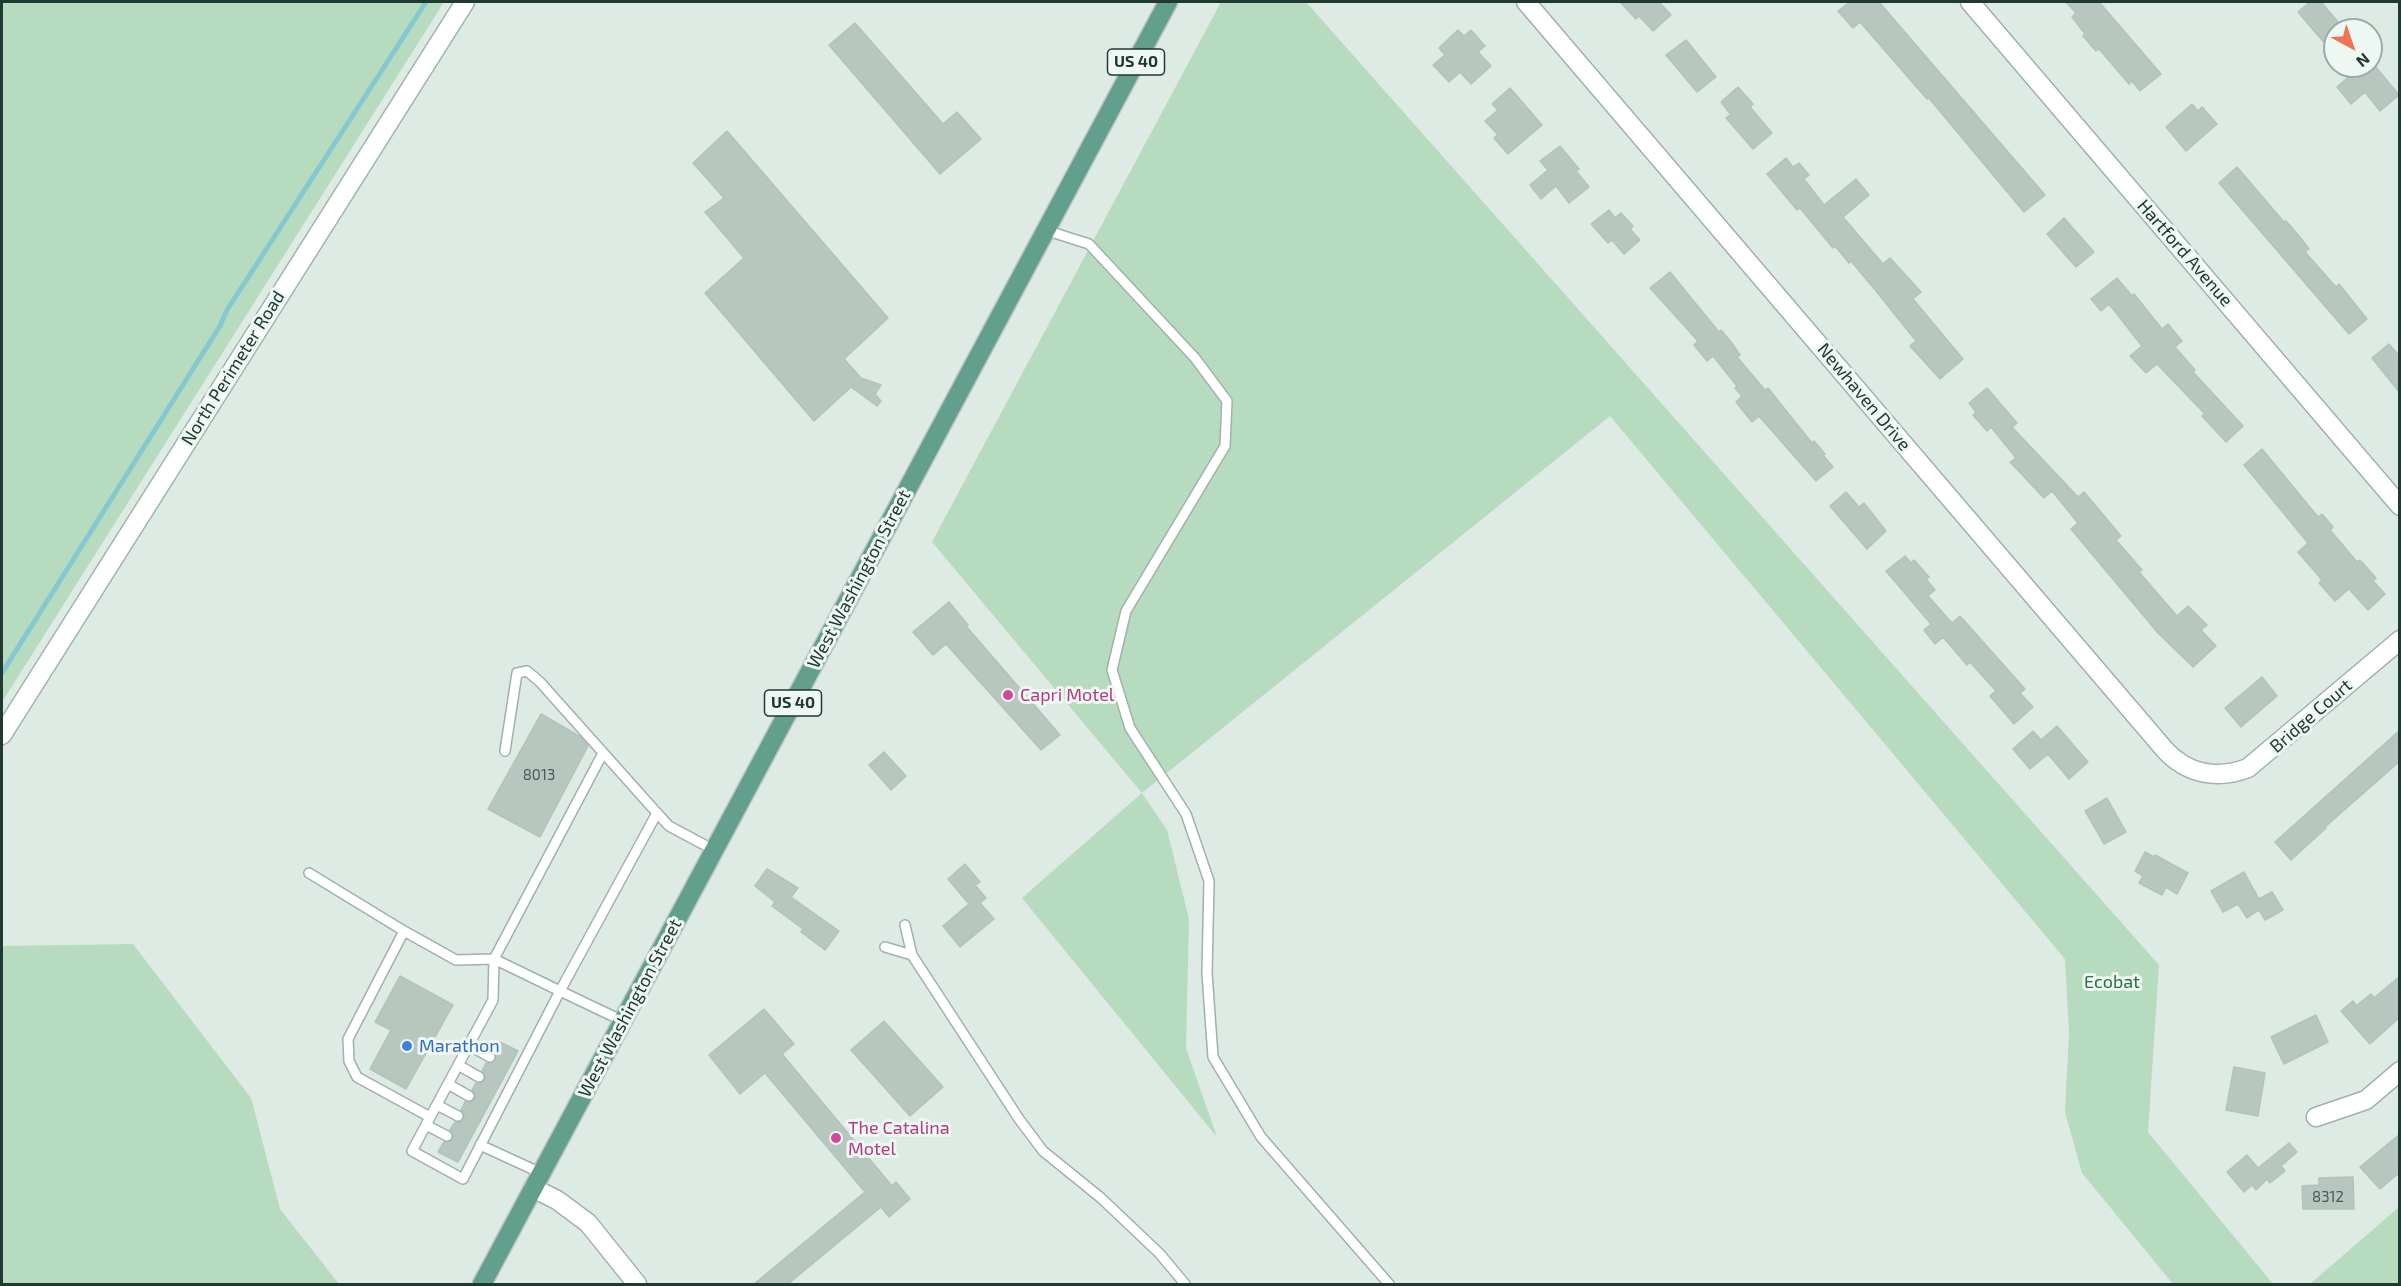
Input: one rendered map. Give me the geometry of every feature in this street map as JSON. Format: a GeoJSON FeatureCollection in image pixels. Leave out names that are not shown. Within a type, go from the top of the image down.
{"type":"FeatureCollection","features":[{"type":"Feature","properties":{"kind":"main road","name":"West Washington Street"},"geometry":{"type":"LineString","coordinates":[[482,1284],[1168,2]]}},
{"type":"Feature","properties":{"kind":"street","name":"North Perimeter Road"},"geometry":{"type":"LineString","coordinates":[[2,735],[465,2]]}},
{"type":"Feature","properties":{"kind":"street","name":"Newhaven Drive"},"geometry":{"type":"LineString","coordinates":[[1526,2],[2165,750],[2182,765],[2202,774],[2214,774]]}},
{"type":"Feature","properties":{"kind":"street","name":"Hartford Avenue"},"geometry":{"type":"LineString","coordinates":[[1970,2],[2400,506]]}},
{"type":"Feature","properties":{"kind":"street","name":"Bridge Court"},"geometry":{"type":"LineString","coordinates":[[2214,774],[2239,772],[2256,763],[2400,640]]}},
{"type":"Feature","properties":{"kind":"street"},"geometry":{"type":"LineString","coordinates":[[2316,1117],[2366,1100],[2400,1071]]}},
{"type":"Feature","properties":{"kind":"street"},"geometry":{"type":"LineString","coordinates":[[537,1180],[557,1200],[588,1224],[637,1284]]}},
{"type":"Feature","properties":{"kind":"lane"},"geometry":{"type":"LineString","coordinates":[[1046,230],[1089,244],[1195,358],[1227,401],[1225,446],[1126,611],[1112,670],[1131,728],[1186,814],[1209,881],[1207,973],[1213,1057],[1261,1137],[1389,1284]]}},
{"type":"Feature","properties":{"kind":"lane"},"geometry":{"type":"LineString","coordinates":[[505,752],[517,673],[527,670],[669,826],[714,850]]}},
{"type":"Feature","properties":{"kind":"lane"},"geometry":{"type":"LineString","coordinates":[[603,753],[494,959],[493,1000],[412,1151],[463,1179],[487,1132],[493,1109],[513,1070],[560,991],[657,813]]}},
{"type":"Feature","properties":{"kind":"lane"},"geometry":{"type":"LineString","coordinates":[[309,873],[456,960],[494,959],[623,1021]]}},
{"type":"Feature","properties":{"kind":"lane"},"geometry":{"type":"LineString","coordinates":[[905,925],[912,955],[1043,1151],[1101,1198],[1160,1254],[1185,1284]]}},
{"type":"Feature","properties":{"kind":"lane"},"geometry":{"type":"LineString","coordinates":[[404,931],[348,1039],[349,1061],[357,1077],[428,1121],[447,1136]]}},
{"type":"Feature","properties":{"kind":"lane"},"geometry":{"type":"LineString","coordinates":[[885,947],[912,955]]}},
{"type":"Feature","properties":{"kind":"lane"},"geometry":{"type":"LineString","coordinates":[[468,1045],[489,1057]]}},
{"type":"Feature","properties":{"kind":"lane"},"geometry":{"type":"LineString","coordinates":[[458,1065],[479,1077]]}},
{"type":"Feature","properties":{"kind":"lane"},"geometry":{"type":"LineString","coordinates":[[448,1084],[469,1096]]}},
{"type":"Feature","properties":{"kind":"lane"},"geometry":{"type":"LineString","coordinates":[[437,1105],[458,1116]]}},
{"type":"Feature","properties":{"kind":"lane"},"geometry":{"type":"LineString","coordinates":[[477,1127],[487,1132]]}},
{"type":"Feature","properties":{"kind":"lane"},"geometry":{"type":"LineString","coordinates":[[467,1146],[478,1148],[537,1180]]}},
{"type":"Feature","properties":{"kind":"green space"},"geometry":{"type":"Polygon","coordinates":[[[2,2],[444,2],[2,702],[2,2]]]}},
{"type":"Feature","properties":{"kind":"green space","name":"Ecobat"},"geometry":{"type":"Polygon","coordinates":[[[1221,2],[1306,2],[2159,965],[2148,1132],[2273,1284],[2173,1284],[2082,1173],[2065,1112],[2069,1033],[2065,959],[1610,416],[1142,793],[932,542],[1221,2]]]}},
{"type":"Feature","properties":{"kind":"green space"},"geometry":{"type":"Polygon","coordinates":[[[1142,793],[1167,830],[1189,919],[1186,1048],[1217,1137],[1022,898],[1142,793]]]}},
{"type":"Feature","properties":{"kind":"green space"},"geometry":{"type":"Polygon","coordinates":[[[133,944],[251,1098],[280,1209],[339,1284],[2,1284],[2,946],[133,944]]]}},
{"type":"Feature","properties":{"kind":"green space"},"geometry":{"type":"Polygon","coordinates":[[[2399,1207],[2399,1284],[2310,1284],[2399,1207]]]}},
{"type":"Feature","properties":{"kind":"building"},"geometry":{"type":"Polygon","coordinates":[[[1620,2],[1659,2],[1671,15],[1653,31],[1639,16],[1636,19],[1620,2]]]}},
{"type":"Feature","properties":{"kind":"building"},"geometry":{"type":"Polygon","coordinates":[[[1850,2],[1879,2],[2045,195],[2024,212],[1928,97],[1927,99],[1860,22],[1853,28],[1838,11],[1850,2]]]}},
{"type":"Feature","properties":{"kind":"building"},"geometry":{"type":"Polygon","coordinates":[[[2066,2],[2099,2],[2161,74],[2140,91],[2132,81],[2129,84],[2099,49],[2096,51],[2083,36],[2085,34],[2072,17],[2076,13],[2066,2]]]}},
{"type":"Feature","properties":{"kind":"building"},"geometry":{"type":"Polygon","coordinates":[[[2310,2],[2321,2],[2335,18],[2323,18],[2323,41],[2298,12],[2310,2]]]}},
{"type":"Feature","properties":{"kind":"building"},"geometry":{"type":"Polygon","coordinates":[[[855,23],[943,124],[957,112],[981,139],[940,174],[829,45],[855,23]]]}},
{"type":"Feature","properties":{"kind":"building"},"geometry":{"type":"Polygon","coordinates":[[[1458,30],[1464,36],[1471,30],[1485,46],[1478,52],[1491,66],[1471,84],[1460,72],[1449,82],[1433,65],[1445,55],[1439,48],[1458,30]]]}},
{"type":"Feature","properties":{"kind":"building"},"geometry":{"type":"Polygon","coordinates":[[[1686,40],[1716,77],[1697,92],[1666,55],[1686,40]]]}},
{"type":"Feature","properties":{"kind":"building"},"geometry":{"type":"Polygon","coordinates":[[[2383,76],[2399,95],[2380,111],[2365,92],[2351,104],[2337,87],[2347,78],[2383,78],[2383,76]]]}},
{"type":"Feature","properties":{"kind":"building"},"geometry":{"type":"Polygon","coordinates":[[[1738,87],[1753,104],[1750,107],[1772,133],[1753,149],[1726,118],[1731,115],[1721,102],[1738,87]]]}},
{"type":"Feature","properties":{"kind":"building"},"geometry":{"type":"Polygon","coordinates":[[[1510,88],[1542,125],[1508,154],[1494,138],[1498,135],[1485,121],[1498,110],[1492,104],[1510,88]]]}},
{"type":"Feature","properties":{"kind":"building"},"geometry":{"type":"Polygon","coordinates":[[[2192,104],[2198,111],[2202,107],[2217,124],[2186,151],[2166,127],[2192,104]]]}},
{"type":"Feature","properties":{"kind":"building"},"geometry":{"type":"Polygon","coordinates":[[[727,131],[888,318],[844,359],[861,378],[881,385],[875,394],[881,401],[877,406],[851,387],[814,421],[705,293],[744,258],[705,212],[724,198],[693,163],[727,131]]]}},
{"type":"Feature","properties":{"kind":"building"},"geometry":{"type":"Polygon","coordinates":[[[1560,146],[1579,169],[1576,171],[1589,187],[1569,203],[1556,186],[1541,199],[1530,185],[1548,170],[1540,161],[1560,146]]]}},
{"type":"Feature","properties":{"kind":"building"},"geometry":{"type":"Polygon","coordinates":[[[1786,158],[1793,167],[1799,163],[1809,175],[1804,179],[1824,205],[1856,179],[1869,195],[1843,217],[1883,264],[1890,258],[1921,292],[1913,299],[1963,359],[1940,379],[1910,346],[1916,341],[1851,261],[1849,263],[1835,246],[1833,248],[1800,208],[1797,210],[1767,174],[1786,158]]]}},
{"type":"Feature","properties":{"kind":"building"},"geometry":{"type":"Polygon","coordinates":[[[2237,167],[2284,222],[2286,221],[2299,236],[2309,249],[2305,252],[2336,287],[2339,284],[2367,319],[2349,334],[2219,183],[2237,167]]]}},
{"type":"Feature","properties":{"kind":"building"},"geometry":{"type":"Polygon","coordinates":[[[1609,210],[1615,218],[1621,213],[1633,226],[1630,229],[1640,240],[1624,254],[1612,240],[1608,243],[1591,224],[1609,210]]]}},
{"type":"Feature","properties":{"kind":"building"},"geometry":{"type":"Polygon","coordinates":[[[2064,218],[2094,252],[2076,267],[2047,234],[2064,218]]]}},
{"type":"Feature","properties":{"kind":"building"},"geometry":{"type":"Polygon","coordinates":[[[1670,272],[1719,332],[1721,330],[1731,342],[1740,355],[1737,357],[1765,390],[1768,388],[1812,443],[1814,441],[1825,454],[1823,455],[1833,467],[1816,481],[1759,416],[1752,422],[1736,402],[1742,396],[1735,388],[1737,386],[1713,356],[1707,361],[1694,345],[1698,341],[1650,288],[1670,272]]]}},
{"type":"Feature","properties":{"kind":"building"},"geometry":{"type":"Polygon","coordinates":[[[2117,278],[2132,296],[2134,294],[2162,329],[2168,324],[2182,341],[2175,347],[2195,370],[2193,372],[2243,426],[2226,442],[2202,416],[2205,414],[2157,364],[2146,373],[2130,356],[2142,346],[2109,304],[2101,311],[2091,299],[2117,278]]]}},
{"type":"Feature","properties":{"kind":"building"},"geometry":{"type":"Polygon","coordinates":[[[2389,344],[2400,357],[2400,393],[2372,358],[2389,344]]]}},
{"type":"Feature","properties":{"kind":"building"},"geometry":{"type":"Polygon","coordinates":[[[1987,388],[2017,423],[2012,427],[2078,497],[2084,492],[2121,536],[2116,540],[2142,570],[2139,572],[2177,616],[2188,606],[2207,625],[2201,630],[2216,646],[2193,667],[2158,633],[2071,529],[2078,523],[2052,491],[2044,498],[2010,462],[2016,458],[1991,427],[1987,431],[1973,415],[1976,412],[1969,403],[1987,388]]]}},
{"type":"Feature","properties":{"kind":"building"},"geometry":{"type":"Polygon","coordinates":[[[2262,449],[2318,517],[2322,514],[2333,527],[2330,530],[2357,562],[2360,560],[2376,578],[2373,581],[2385,594],[2368,610],[2349,589],[2335,601],[2319,583],[2322,580],[2298,552],[2308,543],[2244,465],[2262,449]]]}},
{"type":"Feature","properties":{"kind":"building"},"geometry":{"type":"Polygon","coordinates":[[[1846,492],[1859,507],[1864,503],[1886,531],[1867,549],[1830,506],[1846,492]]]}},
{"type":"Feature","properties":{"kind":"building"},"geometry":{"type":"Polygon","coordinates":[[[1905,556],[1911,563],[1914,560],[1929,577],[1926,579],[1935,590],[1928,596],[1952,623],[1960,616],[2025,689],[2020,693],[2033,707],[2014,724],[1990,696],[1996,691],[1970,662],[1967,665],[1943,637],[1935,644],[1924,630],[1931,624],[1886,571],[1905,556]]]}},
{"type":"Feature","properties":{"kind":"building","name":"Capri Motel"},"geometry":{"type":"Polygon","coordinates":[[[949,602],[968,625],[966,626],[1060,735],[1041,750],[946,644],[933,655],[913,632],[949,602]]]}},
{"type":"Feature","properties":{"kind":"building"},"geometry":{"type":"Polygon","coordinates":[[[2262,677],[2277,696],[2241,727],[2225,708],[2262,677]]]}},
{"type":"Feature","properties":{"kind":"building"},"geometry":{"type":"Polygon","coordinates":[[[541,714],[579,736],[588,746],[540,837],[488,809],[541,714]]]}},
{"type":"Feature","properties":{"kind":"building"},"geometry":{"type":"Polygon","coordinates":[[[2057,726],[2088,762],[2069,779],[2048,754],[2030,769],[2013,749],[2033,731],[2041,740],[2057,726]]]}},
{"type":"Feature","properties":{"kind":"building"},"geometry":{"type":"Polygon","coordinates":[[[2400,730],[2400,761],[2291,860],[2275,842],[2400,730]]]}},
{"type":"Feature","properties":{"kind":"building"},"geometry":{"type":"Polygon","coordinates":[[[884,752],[906,776],[891,790],[869,765],[884,752]]]}},
{"type":"Feature","properties":{"kind":"building"},"geometry":{"type":"Polygon","coordinates":[[[2107,798],[2126,832],[2104,844],[2085,811],[2107,798]]]}},
{"type":"Feature","properties":{"kind":"building"},"geometry":{"type":"Polygon","coordinates":[[[2145,852],[2188,873],[2177,894],[2166,887],[2162,895],[2139,883],[2143,876],[2135,871],[2145,852]]]}},
{"type":"Feature","properties":{"kind":"building"},"geometry":{"type":"Polygon","coordinates":[[[965,864],[980,882],[975,885],[986,898],[980,903],[994,919],[960,947],[943,926],[969,904],[948,879],[965,864]]]}},
{"type":"Feature","properties":{"kind":"building"},"geometry":{"type":"Polygon","coordinates":[[[767,869],[798,888],[791,897],[839,931],[825,950],[801,932],[803,929],[772,906],[775,902],[755,886],[767,869]]]}},
{"type":"Feature","properties":{"kind":"building"},"geometry":{"type":"Polygon","coordinates":[[[2244,872],[2259,899],[2272,892],[2283,910],[2265,920],[2259,910],[2247,918],[2238,904],[2223,912],[2211,891],[2244,872]]]}},
{"type":"Feature","properties":{"kind":"building","name":"Marathon"},"geometry":{"type":"Polygon","coordinates":[[[400,976],[453,1005],[406,1089],[370,1069],[391,1030],[375,1022],[400,976]]]}},
{"type":"Feature","properties":{"kind":"building"},"geometry":{"type":"Polygon","coordinates":[[[2400,976],[2400,1017],[2370,1044],[2341,1011],[2353,1001],[2356,1006],[2371,994],[2374,998],[2400,976]]]}},
{"type":"Feature","properties":{"kind":"building","name":"The Catalina Motel"},"geometry":{"type":"Polygon","coordinates":[[[764,1009],[794,1044],[782,1054],[892,1186],[896,1182],[910,1199],[889,1217],[881,1207],[788,1284],[754,1284],[865,1192],[765,1073],[740,1094],[709,1055],[764,1009]]]}},
{"type":"Feature","properties":{"kind":"building"},"geometry":{"type":"Polygon","coordinates":[[[2316,1015],[2328,1042],[2284,1064],[2271,1037],[2316,1015]]]}},
{"type":"Feature","properties":{"kind":"building"},"geometry":{"type":"Polygon","coordinates":[[[884,1021],[943,1087],[910,1116],[851,1050],[884,1021]]]}},
{"type":"Feature","properties":{"kind":"building"},"geometry":{"type":"Polygon","coordinates":[[[498,1041],[518,1051],[458,1162],[438,1152],[444,1142],[453,1140],[454,1135],[450,1130],[455,1122],[459,1123],[464,1120],[465,1115],[461,1110],[465,1102],[472,1102],[475,1099],[475,1093],[472,1090],[476,1083],[482,1083],[485,1080],[485,1074],[482,1071],[486,1063],[493,1063],[496,1060],[496,1054],[493,1051],[498,1041]]]}},
{"type":"Feature","properties":{"kind":"building"},"geometry":{"type":"Polygon","coordinates":[[[2234,1067],[2265,1073],[2258,1116],[2226,1110],[2234,1067]]]}},
{"type":"Feature","properties":{"kind":"building"},"geometry":{"type":"Polygon","coordinates":[[[2400,1134],[2400,1172],[2380,1189],[2360,1167],[2400,1134]]]}},
{"type":"Feature","properties":{"kind":"building"},"geometry":{"type":"Polygon","coordinates":[[[2289,1143],[2297,1152],[2281,1166],[2285,1171],[2270,1183],[2267,1179],[2256,1190],[2252,1185],[2244,1192],[2227,1172],[2247,1155],[2258,1168],[2289,1143]]]}},
{"type":"Feature","properties":{"kind":"building"},"geometry":{"type":"Polygon","coordinates":[[[2353,1177],[2354,1209],[2303,1209],[2302,1186],[2319,1185],[2319,1178],[2353,1177]]]}},
{"type":"Feature","properties":{"kind":"waterway"},"geometry":{"type":"LineString","coordinates":[[2,673],[220,326],[227,310],[426,2]]}},
{"type":"Feature","properties":{"kind":"place","name":"Capri Motel"},"geometry":{"type":"Point","coordinates":[1008,695]}},
{"type":"Feature","properties":{"kind":"place","name":"Marathon"},"geometry":{"type":"Point","coordinates":[407,1046]}},
{"type":"Feature","properties":{"kind":"place","name":"The Catalina Motel"},"geometry":{"type":"Point","coordinates":[836,1138]}}]}
